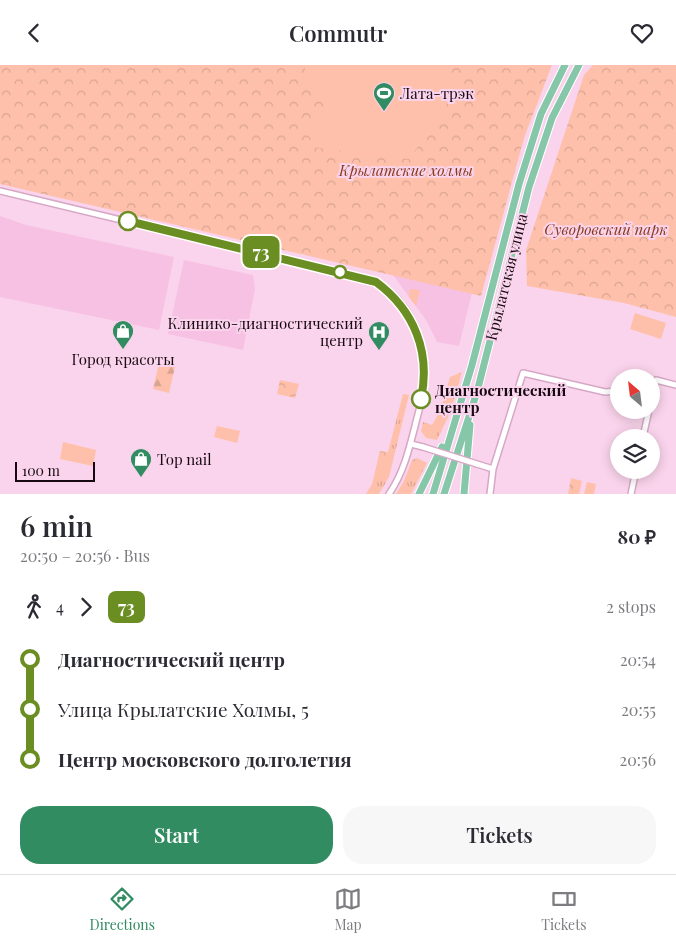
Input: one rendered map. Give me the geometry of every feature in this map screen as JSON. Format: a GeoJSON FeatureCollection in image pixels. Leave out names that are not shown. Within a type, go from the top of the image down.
{"type":"FeatureCollection","features":[{"type":"Feature","properties":{"kind":"main road","name":"Крылатская улица"},"geometry":{"type":"LineString","coordinates":[[433,494],[455,423],[518,184],[541,114],[565,65]]}},
{"type":"Feature","properties":{"kind":"main road","name":"Крылатская улица"},"geometry":{"type":"LineString","coordinates":[[444,494],[477,392],[529,187],[552,118],[569,79],[579,65]]}},
{"type":"Feature","properties":{"kind":"main road"},"geometry":{"type":"LineString","coordinates":[[464,494],[469,427],[477,392]]}},
{"type":"Feature","properties":{"kind":"main road"},"geometry":{"type":"LineString","coordinates":[[419,494],[455,423]]}},
{"type":"Feature","properties":{"kind":"street"},"geometry":{"type":"LineString","coordinates":[[0,191],[234,246],[376,282],[394,296],[403,307],[420,339],[424,367],[424,385],[411,444],[403,468],[389,494]]}},
{"type":"Feature","properties":{"kind":"street"},"geometry":{"type":"LineString","coordinates":[[490,494],[493,469],[523,373],[610,392]]}},
{"type":"Feature","properties":{"kind":"street"},"geometry":{"type":"LineString","coordinates":[[660,381],[676,385]]}},
{"type":"Feature","properties":{"kind":"street"},"geometry":{"type":"LineString","coordinates":[[411,444],[493,469]]}},
{"type":"Feature","properties":{"kind":"street"},"geometry":{"type":"LineString","coordinates":[[631,494],[634,479]]}},
{"type":"Feature","properties":{"kind":"shaded area"},"geometry":{"type":"Polygon","coordinates":[[[0,216],[26,225],[174,257],[159,330],[0,297],[0,216]]]}},
{"type":"Feature","properties":{"kind":"shaded area"},"geometry":{"type":"Polygon","coordinates":[[[184,260],[253,275],[255,289],[243,350],[168,334],[184,260]]]}},
{"type":"Feature","properties":{"kind":"shaded area"},"geometry":{"type":"Polygon","coordinates":[[[393,275],[472,293],[459,346],[437,342],[426,320],[393,275]]]}},
{"type":"Feature","properties":{"kind":"green space","name":"Крылатские холмы"},"geometry":{"type":"Polygon","coordinates":[[[0,65],[552,65],[524,138],[481,296],[0,184],[0,65]]]}},
{"type":"Feature","properties":{"kind":"green space","name":"Лата-трэк"},"geometry":{"type":"Polygon","coordinates":[[[306,65],[453,65],[446,108],[409,159],[312,147],[307,120],[326,117],[326,92],[300,88],[306,65]]]}},
{"type":"Feature","properties":{"kind":"green space","name":"Суворовский парк"},"geometry":{"type":"Polygon","coordinates":[[[593,65],[676,65],[676,317],[624,303],[527,286],[526,250],[584,75],[593,65]]]}},
{"type":"Feature","properties":{"kind":"green space"},"geometry":{"type":"Polygon","coordinates":[[[409,290],[420,290],[416,306],[409,297],[409,290]]]}},
{"type":"Feature","properties":{"kind":"green space"},"geometry":{"type":"Polygon","coordinates":[[[635,313],[666,323],[661,339],[630,329],[635,313]]]}},
{"type":"Feature","properties":{"kind":"green space"},"geometry":{"type":"Polygon","coordinates":[[[159,363],[175,367],[169,393],[153,389],[159,363]]]}},
{"type":"Feature","properties":{"kind":"green space"},"geometry":{"type":"Polygon","coordinates":[[[462,372],[451,411],[437,440],[426,438],[421,431],[423,422],[432,425],[440,411],[450,377],[462,372]]]}},
{"type":"Feature","properties":{"kind":"green space"},"geometry":{"type":"Polygon","coordinates":[[[280,380],[299,384],[295,398],[277,394],[280,380]]]}},
{"type":"Feature","properties":{"kind":"green space"},"geometry":{"type":"Polygon","coordinates":[[[403,394],[409,395],[389,477],[379,494],[366,494],[372,484],[380,451],[388,452],[403,394]]]}},
{"type":"Feature","properties":{"kind":"green space"},"geometry":{"type":"Polygon","coordinates":[[[217,426],[240,431],[237,443],[214,437],[217,426]]]}},
{"type":"Feature","properties":{"kind":"green space"},"geometry":{"type":"Polygon","coordinates":[[[63,442],[96,450],[93,466],[60,459],[63,442]]]}},
{"type":"Feature","properties":{"kind":"green space"},"geometry":{"type":"Polygon","coordinates":[[[380,451],[388,453],[385,466],[377,464],[380,451]]]}},
{"type":"Feature","properties":{"kind":"green space"},"geometry":{"type":"Polygon","coordinates":[[[417,458],[427,463],[411,494],[396,494],[404,481],[412,460],[417,458]]]}},
{"type":"Feature","properties":{"kind":"green space"},"geometry":{"type":"Polygon","coordinates":[[[571,478],[582,481],[579,494],[568,494],[571,478]]]}},
{"type":"Feature","properties":{"kind":"green space"},"geometry":{"type":"Polygon","coordinates":[[[587,482],[596,484],[594,494],[584,494],[587,482]]]}},
{"type":"Feature","properties":{"kind":"bus line","name":"73"},"geometry":{"type":"LineString","coordinates":[[128,221],[376,282],[394,296],[403,307],[420,339],[424,367],[424,385],[421,399]]}},
{"type":"Feature","properties":{"kind":"place","name":"Лата-трэк"},"geometry":{"type":"Point","coordinates":[384,112]}},
{"type":"Feature","properties":{"kind":"place","name":"Город красоты"},"geometry":{"type":"Point","coordinates":[123,350]}},
{"type":"Feature","properties":{"kind":"place","name":"Клинико-диагностический центр"},"geometry":{"type":"Point","coordinates":[379,351]}},
{"type":"Feature","properties":{"kind":"place","name":"Диагностический центр"},"geometry":{"type":"Point","coordinates":[421,399]}},
{"type":"Feature","properties":{"kind":"place","name":"Top nail"},"geometry":{"type":"Point","coordinates":[141,478]}}]}
